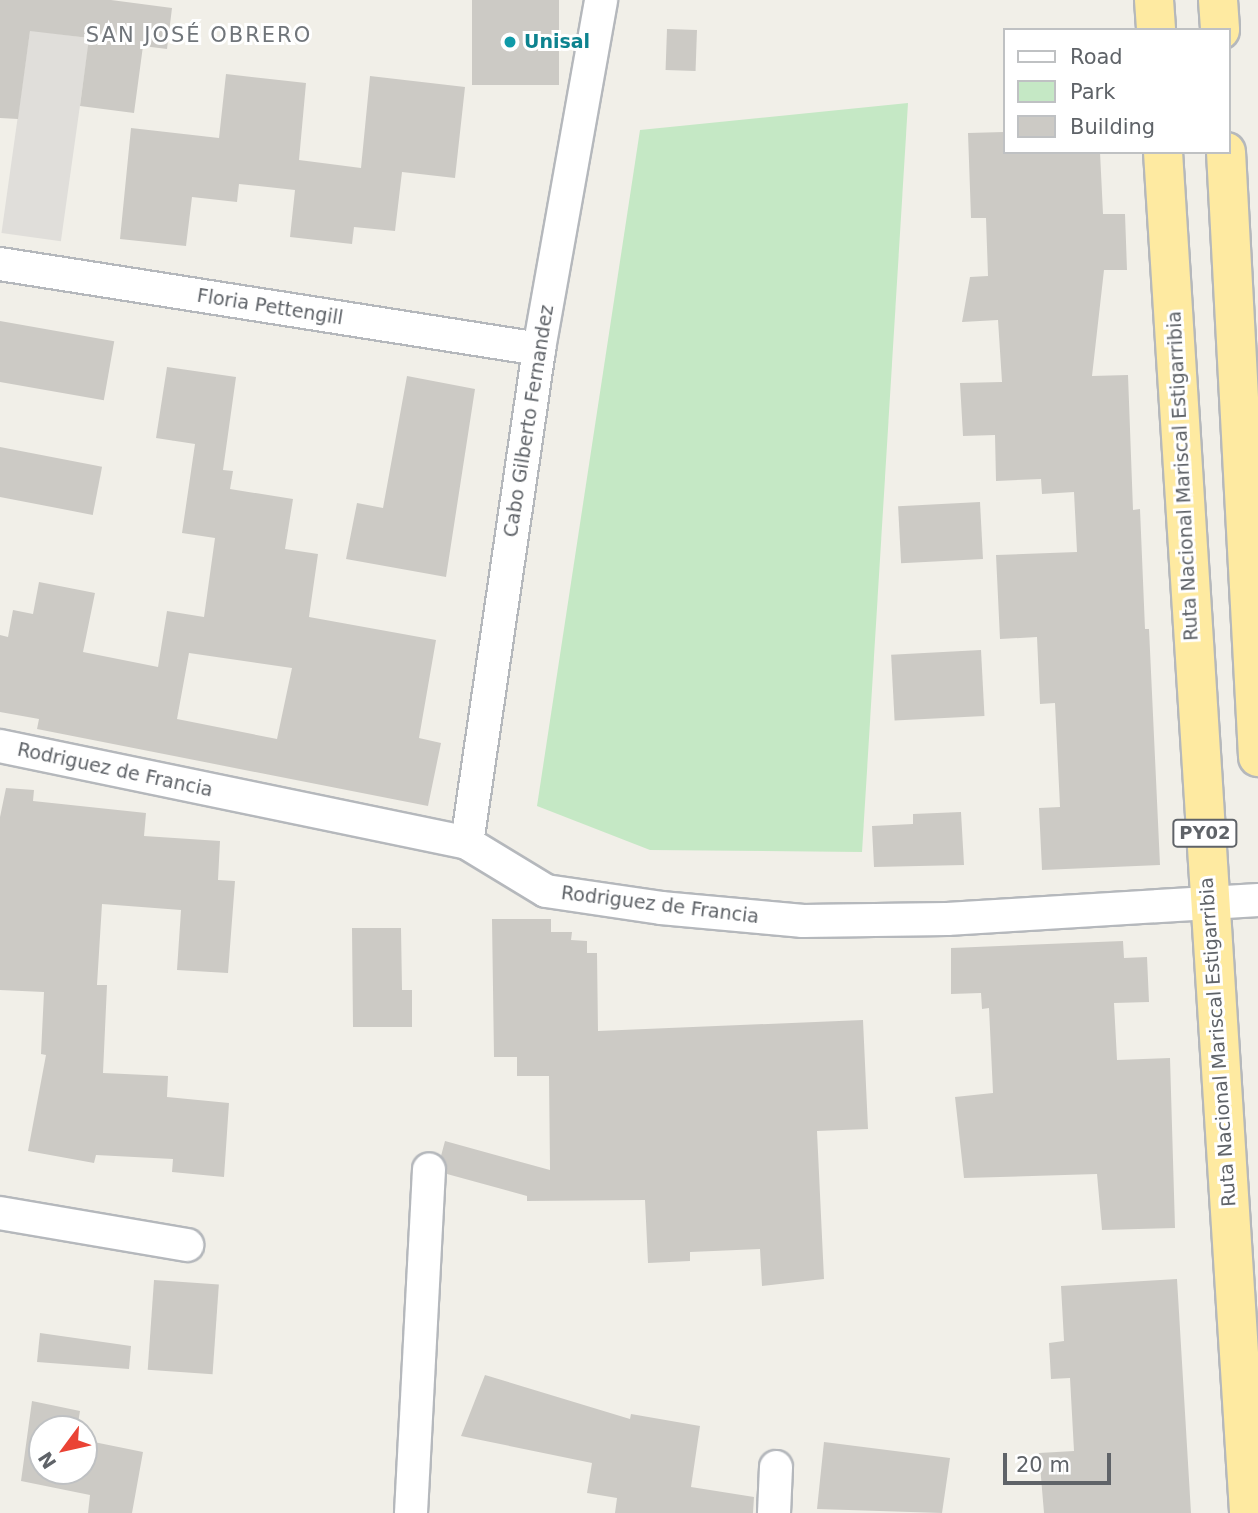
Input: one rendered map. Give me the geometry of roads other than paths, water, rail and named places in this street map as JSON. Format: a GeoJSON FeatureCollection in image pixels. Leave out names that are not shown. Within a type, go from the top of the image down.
{"type":"FeatureCollection","features":[{"type":"Feature","properties":{"kind":"highway"},"geometry":{"type":"LineString","coordinates":[[1154,0],[1156,28]]}},
{"type":"Feature","properties":{"kind":"highway"},"geometry":{"type":"LineString","coordinates":[[1218,0],[1220,28]]}},
{"type":"Feature","properties":{"kind":"highway","name":"Ruta Nacional Mariscal Estigarribia"},"geometry":{"type":"LineString","coordinates":[[1163,154],[1249,1513]]}},
{"type":"Feature","properties":{"kind":"highway"},"geometry":{"type":"LineString","coordinates":[[1226,154],[1258,757]]}},
{"type":"Feature","properties":{"kind":"street","name":"Cabo Gilberto Fernandez"},"geometry":{"type":"LineString","coordinates":[[467,843],[539,349],[601,0]]}},
{"type":"Feature","properties":{"kind":"street","name":"Floria Pettengill"},"geometry":{"type":"LineString","coordinates":[[0,264],[539,349]]}},
{"type":"Feature","properties":{"kind":"street","name":"Rodriguez de Francia"},"geometry":{"type":"LineString","coordinates":[[0,746],[467,843],[546,891],[803,921],[1209,905],[1258,900]]}},
{"type":"Feature","properties":{"kind":"street"},"geometry":{"type":"LineString","coordinates":[[411,1513],[429,1169]]}},
{"type":"Feature","properties":{"kind":"street"},"geometry":{"type":"LineString","coordinates":[[0,1213],[187,1245]]}},
{"type":"Feature","properties":{"kind":"street"},"geometry":{"type":"LineString","coordinates":[[774,1513],[776,1467]]}},
{"type":"Feature","properties":{"kind":"place","name":"Unisal"},"geometry":{"type":"Point","coordinates":[510,42]}},
{"type":"Feature","properties":{"kind":"district","name":"SAN JOSÉ OBRERO"},"geometry":{"type":"Point","coordinates":[199,35]}}]}
